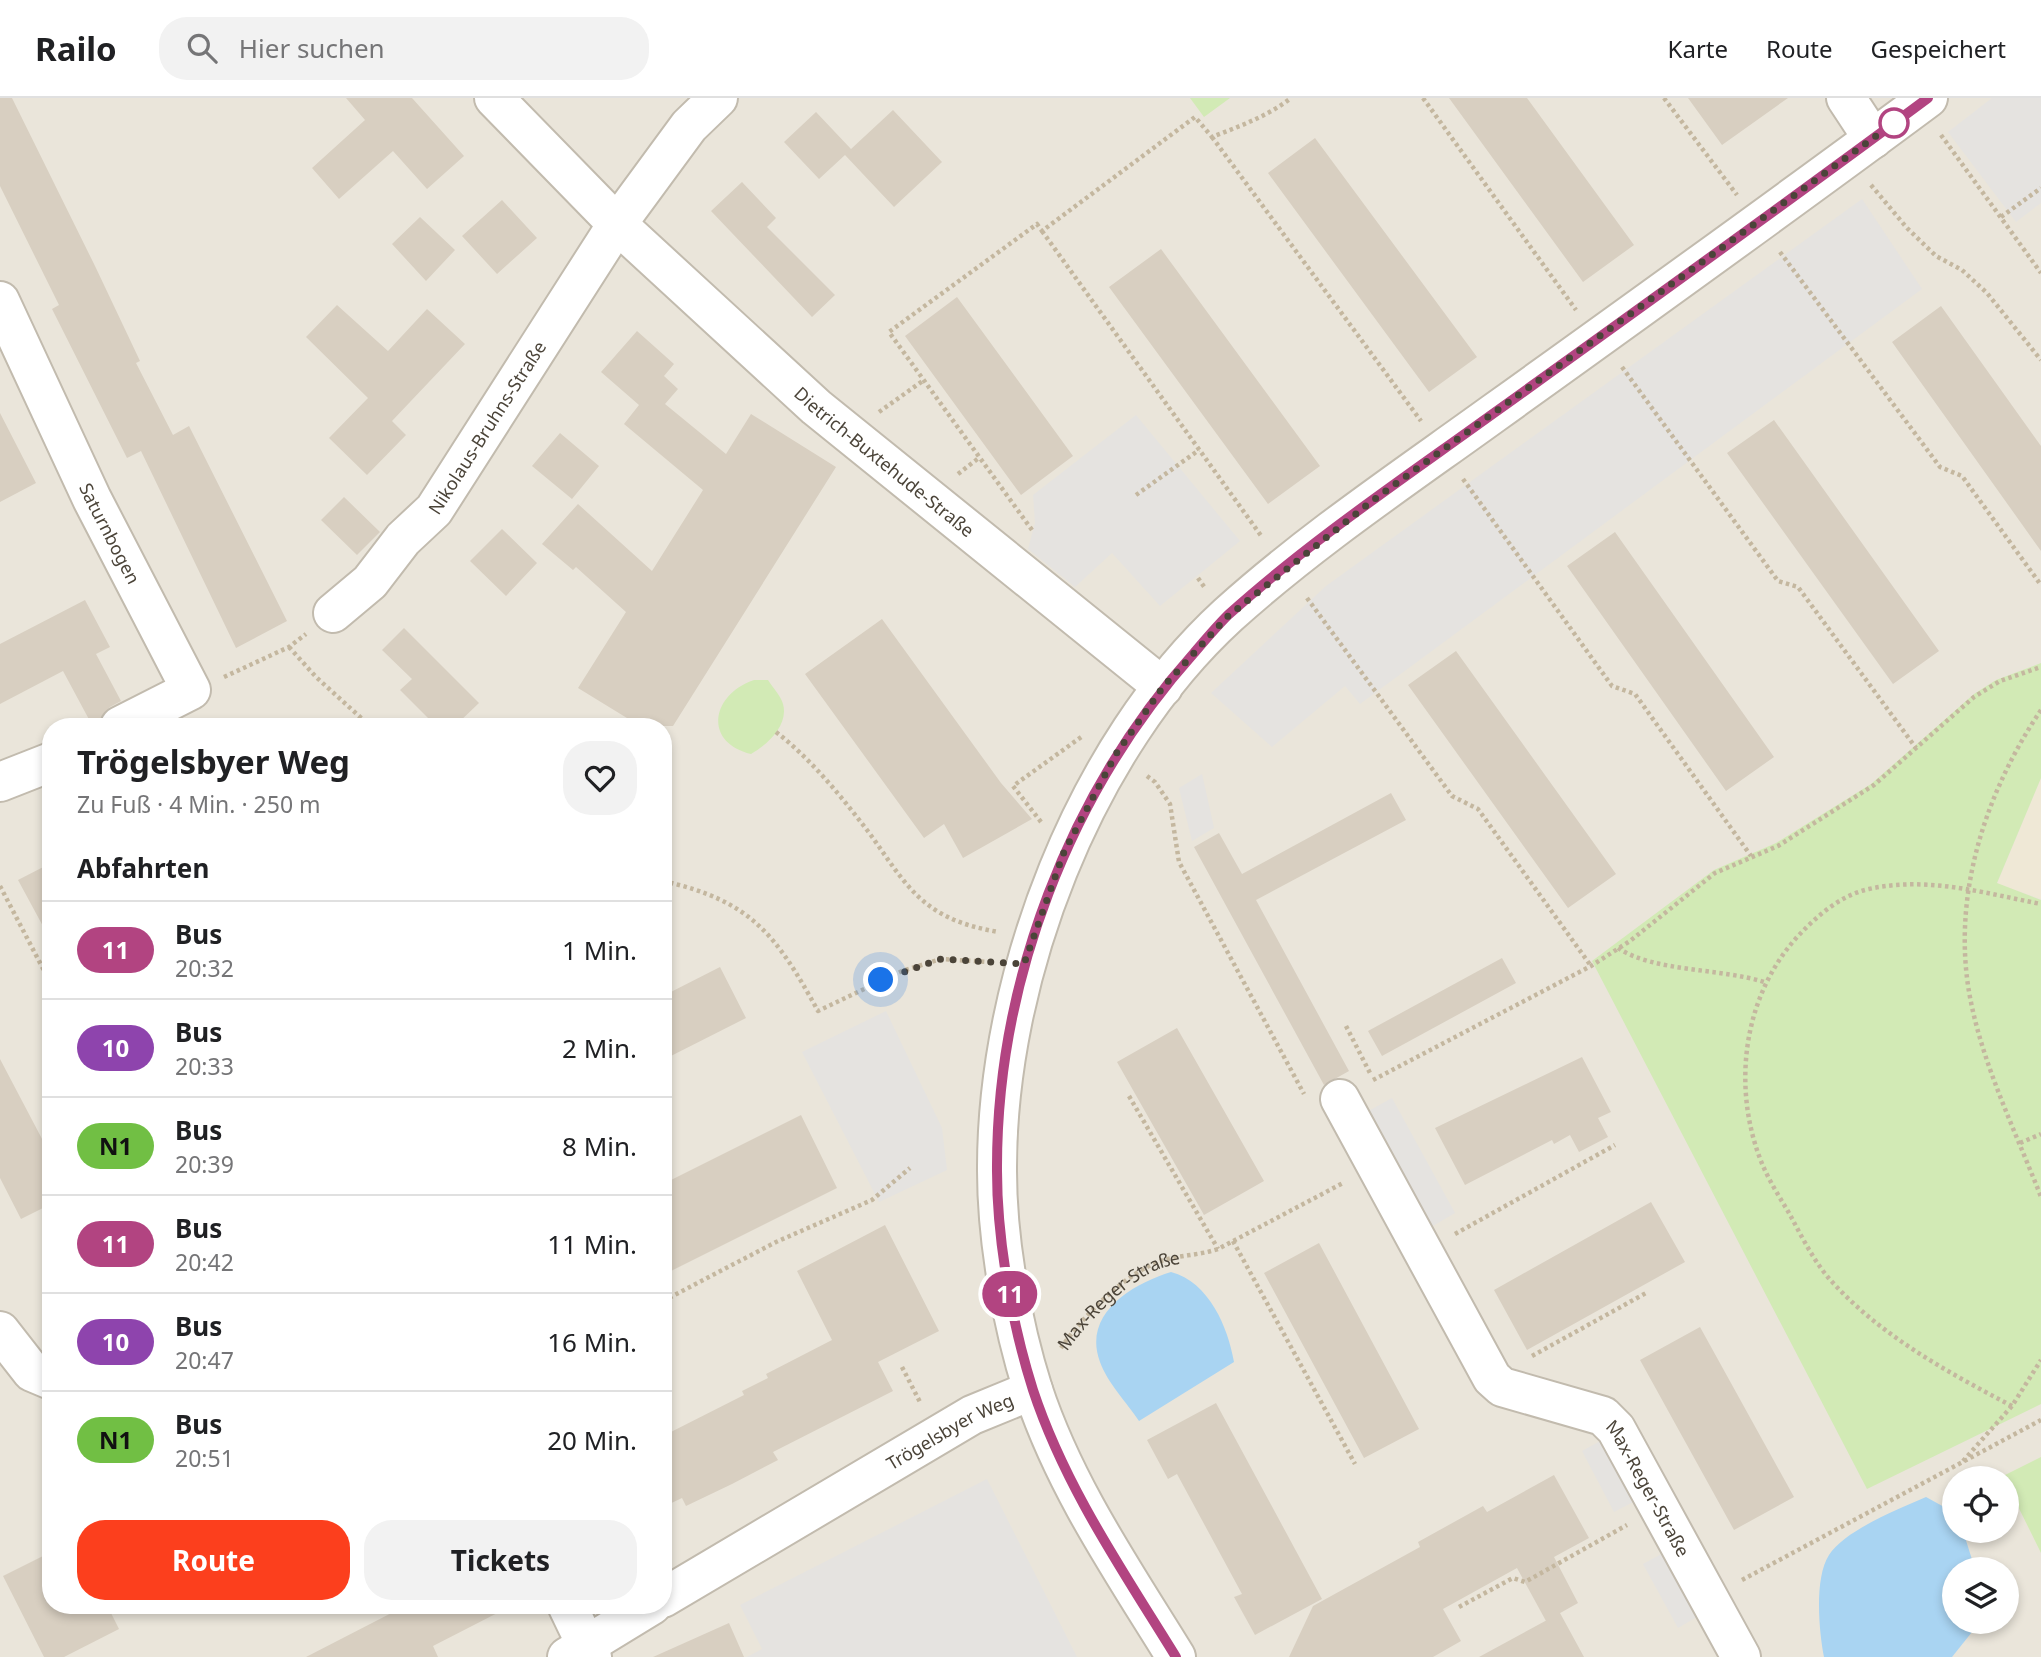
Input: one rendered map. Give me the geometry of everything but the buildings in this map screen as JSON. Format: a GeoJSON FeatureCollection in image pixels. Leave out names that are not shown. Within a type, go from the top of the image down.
{"type":"FeatureCollection","features":[{"type":"Feature","properties":{"kind":"street","name":"Dietrich-Buxtehude-Straße"},"geometry":{"type":"LineString","coordinates":[[494,98],[617,224],[849,434],[1163,687]]}},
{"type":"Feature","properties":{"kind":"street"},"geometry":{"type":"LineString","coordinates":[[617,224],[690,126],[718,98]]}},
{"type":"Feature","properties":{"kind":"street"},"geometry":{"type":"LineString","coordinates":[[1846,98],[1861,148]]}},
{"type":"Feature","properties":{"kind":"street","name":"Trögelsbyer Weg"},"geometry":{"type":"LineString","coordinates":[[672,1593],[972,1415],[1033,1390],[1008,1286],[996,1175],[1006,1055],[1029,951],[1064,852],[1116,754],[1163,687],[1227,617],[1285,569],[1443,450],[1924,101]]}},
{"type":"Feature","properties":{"kind":"street","name":"Nikolaus-Bruhns-Straße"},"geometry":{"type":"LineString","coordinates":[[333,612],[370,582],[403,540],[434,510],[617,224]]}},
{"type":"Feature","properties":{"kind":"street","name":"Saturnbogen"},"geometry":{"type":"LineString","coordinates":[[0,301],[92,499],[191,690]]}},
{"type":"Feature","properties":{"kind":"street"},"geometry":{"type":"LineString","coordinates":[[136,718],[191,690]]}},
{"type":"Feature","properties":{"kind":"street"},"geometry":{"type":"LineString","coordinates":[[0,782],[42,766]]}},
{"type":"Feature","properties":{"kind":"street"},"geometry":{"type":"LineString","coordinates":[[1340,1099],[1492,1378]]}},
{"type":"Feature","properties":{"kind":"street"},"geometry":{"type":"LineString","coordinates":[[0,1331],[32,1372],[42,1376]]}},
{"type":"Feature","properties":{"kind":"street","name":"Max-Reger-Straße"},"geometry":{"type":"LineString","coordinates":[[1492,1378],[1502,1387],[1603,1416],[1616,1430],[1741,1657]]}},
{"type":"Feature","properties":{"kind":"street"},"geometry":{"type":"LineString","coordinates":[[1033,1390],[1075,1493],[1176,1657]]}},
{"type":"Feature","properties":{"kind":"street"},"geometry":{"type":"LineString","coordinates":[[570,1614],[582,1653],[639,1614]]}},
{"type":"Feature","properties":{"kind":"path"},"geometry":{"type":"LineString","coordinates":[[1212,137],[1269,115],[1291,98]]}},
{"type":"Feature","properties":{"kind":"path"},"geometry":{"type":"LineString","coordinates":[[1423,98],[1777,581],[1798,587],[1916,748]]}},
{"type":"Feature","properties":{"kind":"path"},"geometry":{"type":"LineString","coordinates":[[1664,98],[1940,467],[1962,476],[2041,585]]}},
{"type":"Feature","properties":{"kind":"path"},"geometry":{"type":"LineString","coordinates":[[1924,101],[2041,273]]}},
{"type":"Feature","properties":{"kind":"path"},"geometry":{"type":"LineString","coordinates":[[1042,231],[1195,117],[1443,450],[1612,686],[1635,694],[1751,856]]}},
{"type":"Feature","properties":{"kind":"path"},"geometry":{"type":"LineString","coordinates":[[1861,148],[1907,228],[1936,256],[1962,270],[1987,293],[2041,360]]}},
{"type":"Feature","properties":{"kind":"path"},"geometry":{"type":"LineString","coordinates":[[2001,217],[2041,188]]}},
{"type":"Feature","properties":{"kind":"path"},"geometry":{"type":"LineString","coordinates":[[1034,533],[889,332],[1037,223],[1285,569],[1452,796],[1478,809],[1591,966]]}},
{"type":"Feature","properties":{"kind":"path"},"geometry":{"type":"LineString","coordinates":[[849,434],[924,380]]}},
{"type":"Feature","properties":{"kind":"path"},"geometry":{"type":"LineString","coordinates":[[1136,495],[1199,450]]}},
{"type":"Feature","properties":{"kind":"path"},"geometry":{"type":"LineString","coordinates":[[191,690],[289,647],[333,612]]}},
{"type":"Feature","properties":{"kind":"path"},"geometry":{"type":"LineString","coordinates":[[289,647],[316,677],[361,718]]}},
{"type":"Feature","properties":{"kind":"path"},"geometry":{"type":"LineString","coordinates":[[1013,786],[1082,733],[1155,782],[1170,804],[1179,862],[1314,1113],[1591,966],[1715,873],[1778,846],[1874,785],[1974,697],[2000,681],[2041,667]]}},
{"type":"Feature","properties":{"kind":"path"},"geometry":{"type":"LineString","coordinates":[[2041,710],[2019,744],[1994,797],[1981,834],[1968,890],[1964,958],[1972,1008],[2041,1197]]}},
{"type":"Feature","properties":{"kind":"path"},"geometry":{"type":"LineString","coordinates":[[776,732],[804,756],[838,794],[908,886],[937,911],[1029,951]]}},
{"type":"Feature","properties":{"kind":"path"},"geometry":{"type":"LineString","coordinates":[[672,884],[721,900],[747,912],[762,925],[788,958],[818,1011],[902,971],[941,959],[1029,951]]}},
{"type":"Feature","properties":{"kind":"path"},"geometry":{"type":"LineString","coordinates":[[2012,1406],[1916,1352],[1873,1319],[1833,1283],[1804,1241],[1763,1166],[1751,1128],[1744,1091],[1747,1041],[1764,982],[1787,948],[1807,927],[1845,897],[1867,889],[1898,884],[1927,884],[2041,904]]}},
{"type":"Feature","properties":{"kind":"path"},"geometry":{"type":"LineString","coordinates":[[0,886],[42,968]]}},
{"type":"Feature","properties":{"kind":"path"},"geometry":{"type":"LineString","coordinates":[[1618,948],[1636,958],[1743,975],[1764,982]]}},
{"type":"Feature","properties":{"kind":"path"},"geometry":{"type":"LineString","coordinates":[[1346,1026],[1374,1080]]}},
{"type":"Feature","properties":{"kind":"path"},"geometry":{"type":"LineString","coordinates":[[1129,1096],[1218,1249]]}},
{"type":"Feature","properties":{"kind":"path"},"geometry":{"type":"LineString","coordinates":[[2020,1143],[2041,1135]]}},
{"type":"Feature","properties":{"kind":"path"},"geometry":{"type":"LineString","coordinates":[[1423,1251],[1615,1145]]}},
{"type":"Feature","properties":{"kind":"path","name":"Max-Reger-Straße"},"geometry":{"type":"LineString","coordinates":[[1033,1390],[1074,1328],[1143,1270],[1163,1260],[1200,1255],[1218,1249],[1377,1166]]}},
{"type":"Feature","properties":{"kind":"path"},"geometry":{"type":"LineString","coordinates":[[672,1296],[776,1242],[872,1200],[910,1168]]}},
{"type":"Feature","properties":{"kind":"path"},"geometry":{"type":"LineString","coordinates":[[1233,1241],[1355,1464]]}},
{"type":"Feature","properties":{"kind":"path"},"geometry":{"type":"LineString","coordinates":[[1492,1378],[1646,1293]]}},
{"type":"Feature","properties":{"kind":"path"},"geometry":{"type":"LineString","coordinates":[[1960,1464],[2012,1406],[2041,1360]]}},
{"type":"Feature","properties":{"kind":"path"},"geometry":{"type":"LineString","coordinates":[[1709,1597],[2041,1420]]}},
{"type":"Feature","properties":{"kind":"path"},"geometry":{"type":"LineString","coordinates":[[1459,1607],[1513,1578],[1525,1582],[1659,1508]]}},
{"type":"Feature","properties":{"kind":"shaded area"},"geometry":{"type":"Polygon","coordinates":[[[0,98],[2041,98],[2041,1657],[0,1657],[0,98]]]}},
{"type":"Feature","properties":{"kind":"shaded area"},"geometry":{"type":"Polygon","coordinates":[[[1992,98],[2041,98],[2041,203],[2016,222],[1948,132],[1992,98]]]}},
{"type":"Feature","properties":{"kind":"shaded area"},"geometry":{"type":"Polygon","coordinates":[[[1862,199],[1922,289],[1360,704],[1345,686],[1272,747],[1211,693],[1326,586],[1862,199]]]}},
{"type":"Feature","properties":{"kind":"shaded area"},"geometry":{"type":"Polygon","coordinates":[[[1136,415],[1240,541],[1160,606],[1112,553],[1075,587],[1028,549],[1035,523],[1033,495],[1136,415]]]}},
{"type":"Feature","properties":{"kind":"shaded area"},"geometry":{"type":"Polygon","coordinates":[[[1202,774],[1214,828],[1192,841],[1179,788],[1202,774]]]}},
{"type":"Feature","properties":{"kind":"shaded area"},"geometry":{"type":"Polygon","coordinates":[[[2041,778],[2041,899],[1997,884],[2041,778]]]}},
{"type":"Feature","properties":{"kind":"shaded area"},"geometry":{"type":"Polygon","coordinates":[[[886,1011],[942,1128],[947,1170],[879,1202],[802,1052],[886,1011]]]}},
{"type":"Feature","properties":{"kind":"shaded area"},"geometry":{"type":"Polygon","coordinates":[[[1392,1098],[1455,1213],[1426,1230],[1363,1114],[1392,1098]]]}},
{"type":"Feature","properties":{"kind":"shaded area"},"geometry":{"type":"Polygon","coordinates":[[[1604,1439],[1637,1500],[1614,1512],[1582,1451],[1604,1439]]]}},
{"type":"Feature","properties":{"kind":"shaded area"},"geometry":{"type":"Polygon","coordinates":[[[987,1479],[1077,1657],[747,1657],[762,1649],[740,1605],[987,1479]]]}},
{"type":"Feature","properties":{"kind":"shaded area"},"geometry":{"type":"Polygon","coordinates":[[[1667,1551],[1702,1614],[1678,1628],[1643,1564],[1667,1551]]]}},
{"type":"Feature","properties":{"kind":"green space"},"geometry":{"type":"Polygon","coordinates":[[[1190,98],[1230,98],[1204,117],[1190,98]]]}},
{"type":"Feature","properties":{"kind":"green space"},"geometry":{"type":"Polygon","coordinates":[[[2041,663],[2041,778],[1997,883],[2041,900],[2041,1404],[1867,1489],[1592,961],[1714,870],[1776,843],[1871,784],[1974,694],[1996,680],[2041,663]]]}},
{"type":"Feature","properties":{"kind":"green space"},"geometry":{"type":"Polygon","coordinates":[[[754,680],[768,680],[781,698],[784,712],[775,734],[751,754],[735,748],[725,739],[719,729],[718,718],[729,696],[754,680]]]}},
{"type":"Feature","properties":{"kind":"green space"},"geometry":{"type":"Polygon","coordinates":[[[2041,1457],[2041,1553],[2019,1508],[2019,1468],[2041,1457]]]}},
{"type":"Feature","properties":{"kind":"water"},"geometry":{"type":"Polygon","coordinates":[[[1171,1272],[1196,1285],[1206,1296],[1227,1335],[1234,1362],[1139,1421],[1103,1370],[1096,1345],[1098,1329],[1104,1316],[1127,1293],[1171,1272]]]}},
{"type":"Feature","properties":{"kind":"water"},"geometry":{"type":"Polygon","coordinates":[[[1926,1497],[1942,1506],[1942,1543],[1967,1543],[1971,1557],[1942,1557],[1942,1634],[1970,1634],[1952,1657],[1824,1657],[1819,1620],[1824,1565],[1829,1555],[1847,1537],[1926,1497]]]}},
{"type":"Feature","properties":{"kind":"bus line","name":"11"},"geometry":{"type":"LineString","coordinates":[[1176,1657],[1075,1493],[1033,1390],[1008,1286],[996,1175],[1006,1055],[1024,964],[1064,852],[1116,754],[1163,687],[1227,617],[1372,501],[1719,253],[1928,98]]}},
{"type":"Feature","properties":{"kind":"route"},"geometry":{"type":"LineString","coordinates":[[881,980],[941,959],[1024,964],[1064,852],[1116,754],[1163,687],[1227,617],[1372,501],[1719,253],[1894,123]]}}]}
